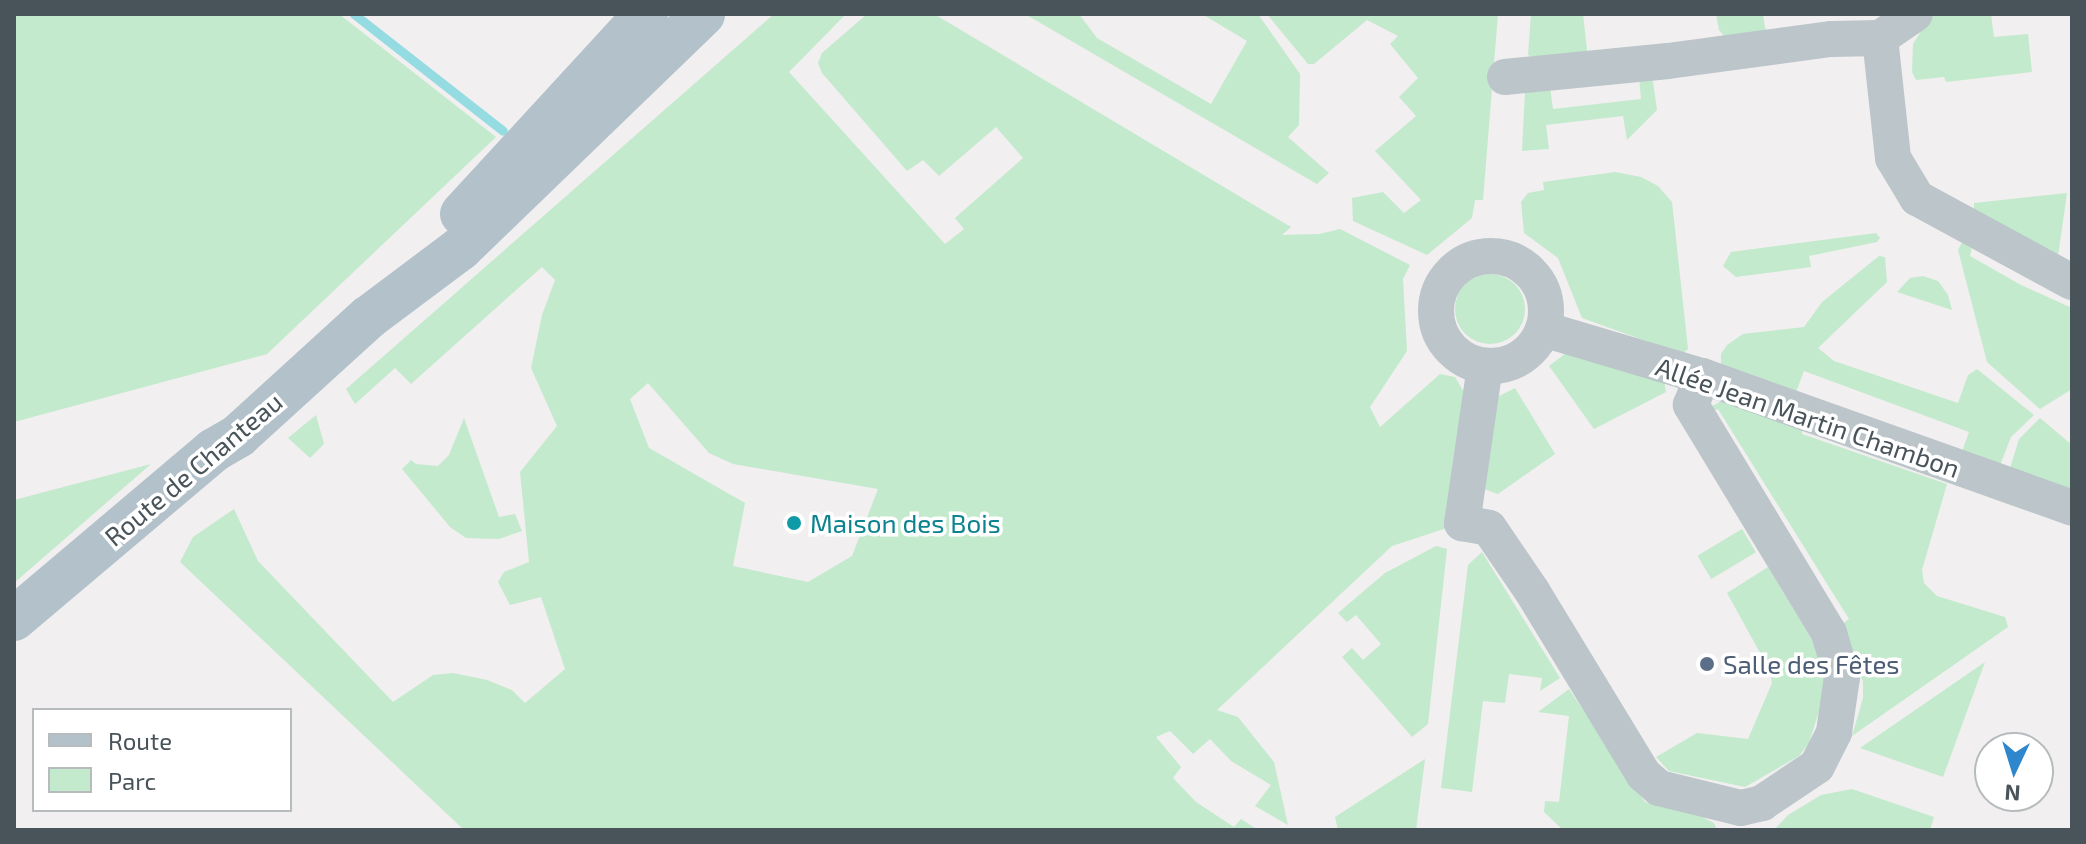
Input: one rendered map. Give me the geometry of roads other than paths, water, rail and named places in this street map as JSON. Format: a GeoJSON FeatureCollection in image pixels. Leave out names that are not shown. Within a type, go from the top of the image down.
{"type":"FeatureCollection","features":[{"type":"Feature","properties":{"kind":"main road","name":"Route de Chanteau"},"geometry":{"type":"LineString","coordinates":[[14,619],[214,450],[238,436],[369,317],[646,14]]}},
{"type":"Feature","properties":{"kind":"main road","name":"Route de Chanteau"},"geometry":{"type":"LineString","coordinates":[[369,317],[460,249],[703,14]]}},
{"type":"Feature","properties":{"kind":"street"},"geometry":{"type":"LineString","coordinates":[[1505,77],[1668,61],[1831,39],[1880,38],[1915,14]]}},
{"type":"Feature","properties":{"kind":"street"},"geometry":{"type":"LineString","coordinates":[[1880,38],[1893,158],[1917,198],[2072,282]]}},
{"type":"Feature","properties":{"kind":"street"},"geometry":{"type":"LineString","coordinates":[[1496,257],[1526,269],[1544,297],[1543,329],[1534,345],[1520,358],[1503,365],[1471,363],[1449,346],[1436,318],[1442,286],[1464,263],[1496,257]]}},
{"type":"Feature","properties":{"kind":"street","name":"Allée Jean Martin Chambon"},"geometry":{"type":"LineString","coordinates":[[1543,329],[1702,376],[2072,508]]}},
{"type":"Feature","properties":{"kind":"street"},"geometry":{"type":"LineString","coordinates":[[1485,366],[1462,523],[1489,528],[1532,591],[1644,775],[1659,788],[1741,808],[1762,803],[1817,766],[1834,732],[1842,677],[1829,633],[1691,405],[1702,376]]}},
{"type":"Feature","properties":{"kind":"waterway"},"geometry":{"type":"LineString","coordinates":[[354,14],[503,131]]}},
{"type":"Feature","properties":{"kind":"place","name":"Maison des Bois"},"geometry":{"type":"Point","coordinates":[794,523]}},
{"type":"Feature","properties":{"kind":"place","name":"Salle des Fêtes"},"geometry":{"type":"Point","coordinates":[1707,664]}}]}
